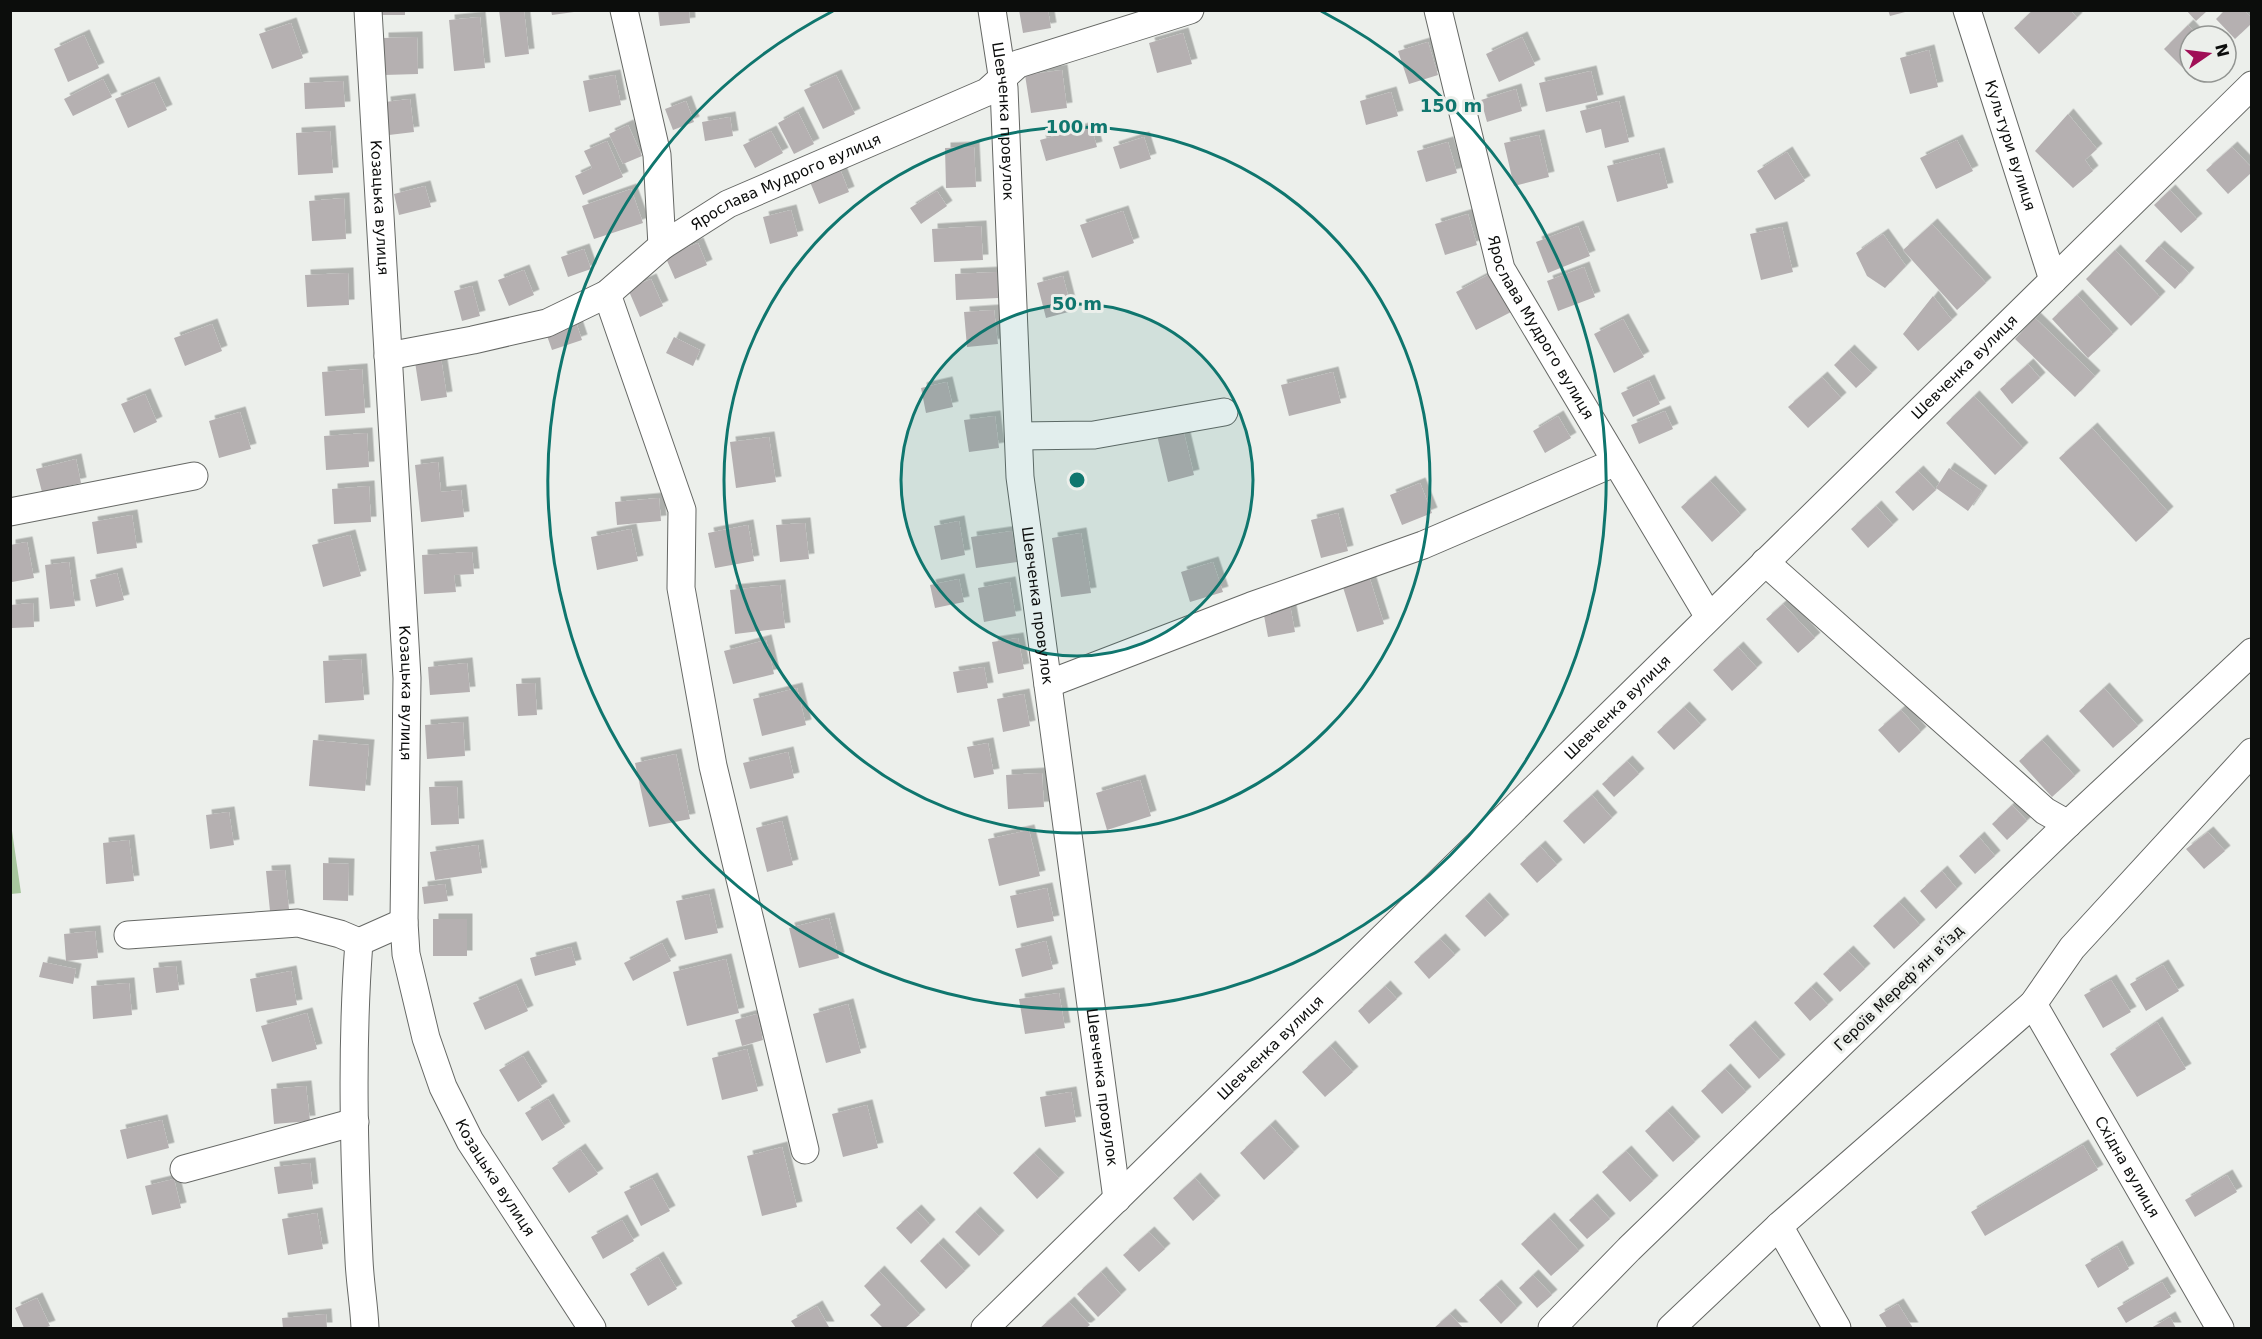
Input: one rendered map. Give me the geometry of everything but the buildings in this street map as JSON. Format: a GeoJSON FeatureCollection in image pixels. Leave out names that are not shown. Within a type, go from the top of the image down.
{"type":"FeatureCollection","features":[{"type":"Feature","properties":{"kind":"street","name":"Козацька вулиця"},"geometry":{"type":"LineString","coordinates":[[368,10],[407,678],[404,921],[406,954],[426,1038],[443,1087],[470,1141],[592,1329]]}},
{"type":"Feature","properties":{"kind":"street"},"geometry":{"type":"LineString","coordinates":[[624,10],[657,155],[662,246]]}},
{"type":"Feature","properties":{"kind":"street","name":"Шевченка провулок"},"geometry":{"type":"LineString","coordinates":[[992,10],[1002,78],[1020,477],[1117,1199]]}},
{"type":"Feature","properties":{"kind":"street","name":"Ярослава Мудрого вулиця"},"geometry":{"type":"LineString","coordinates":[[388,356],[547,323],[607,294],[662,246],[728,204],[987,92],[1018,64],[1191,10]]}},
{"type":"Feature","properties":{"kind":"street","name":"Ярослава Мудрого вулиця"},"geometry":{"type":"LineString","coordinates":[[1438,10],[1501,269],[1709,617]]}},
{"type":"Feature","properties":{"kind":"street","name":"Культури вулиця"},"geometry":{"type":"LineString","coordinates":[[1967,10],[2053,280]]}},
{"type":"Feature","properties":{"kind":"street","name":"Шевченка вулиця"},"geometry":{"type":"LineString","coordinates":[[985,1329],[2252,85]]}},
{"type":"Feature","properties":{"kind":"street"},"geometry":{"type":"LineString","coordinates":[[607,294],[682,510],[681,588],[713,766],[805,1150]]}},
{"type":"Feature","properties":{"kind":"street"},"geometry":{"type":"LineString","coordinates":[[1019,436],[1094,435],[1224,412]]}},
{"type":"Feature","properties":{"kind":"street"},"geometry":{"type":"LineString","coordinates":[[1048,684],[1251,606],[1423,545],[1616,462]]}},
{"type":"Feature","properties":{"kind":"street"},"geometry":{"type":"LineString","coordinates":[[10,512],[194,476]]}},
{"type":"Feature","properties":{"kind":"street"},"geometry":{"type":"LineString","coordinates":[[1765,562],[2036,804],[2068,824]]}},
{"type":"Feature","properties":{"kind":"street","name":"Героїв Мерефʼян вʼїзд"},"geometry":{"type":"LineString","coordinates":[[1552,1329],[1638,1240],[2068,824],[2252,652]]}},
{"type":"Feature","properties":{"kind":"street"},"geometry":{"type":"LineString","coordinates":[[1671,1329],[1779,1226],[2033,1004],[2072,948],[2252,752]]}},
{"type":"Feature","properties":{"kind":"street"},"geometry":{"type":"LineString","coordinates":[[128,935],[298,923],[340,934],[359,942],[404,921]]}},
{"type":"Feature","properties":{"kind":"street"},"geometry":{"type":"LineString","coordinates":[[359,942],[354,1004],[355,1122],[359,1263],[365,1329]]}},
{"type":"Feature","properties":{"kind":"street","name":"Східна вулиця"},"geometry":{"type":"LineString","coordinates":[[2033,1004],[2220,1329]]}},
{"type":"Feature","properties":{"kind":"street"},"geometry":{"type":"LineString","coordinates":[[184,1169],[355,1122]]}},
{"type":"Feature","properties":{"kind":"street"},"geometry":{"type":"LineString","coordinates":[[1779,1226],[1837,1329]]}},
{"type":"Feature","properties":{"kind":"green space"},"geometry":{"type":"Polygon","coordinates":[[[11,824],[21,893],[10,894],[11,824]]]}}]}
